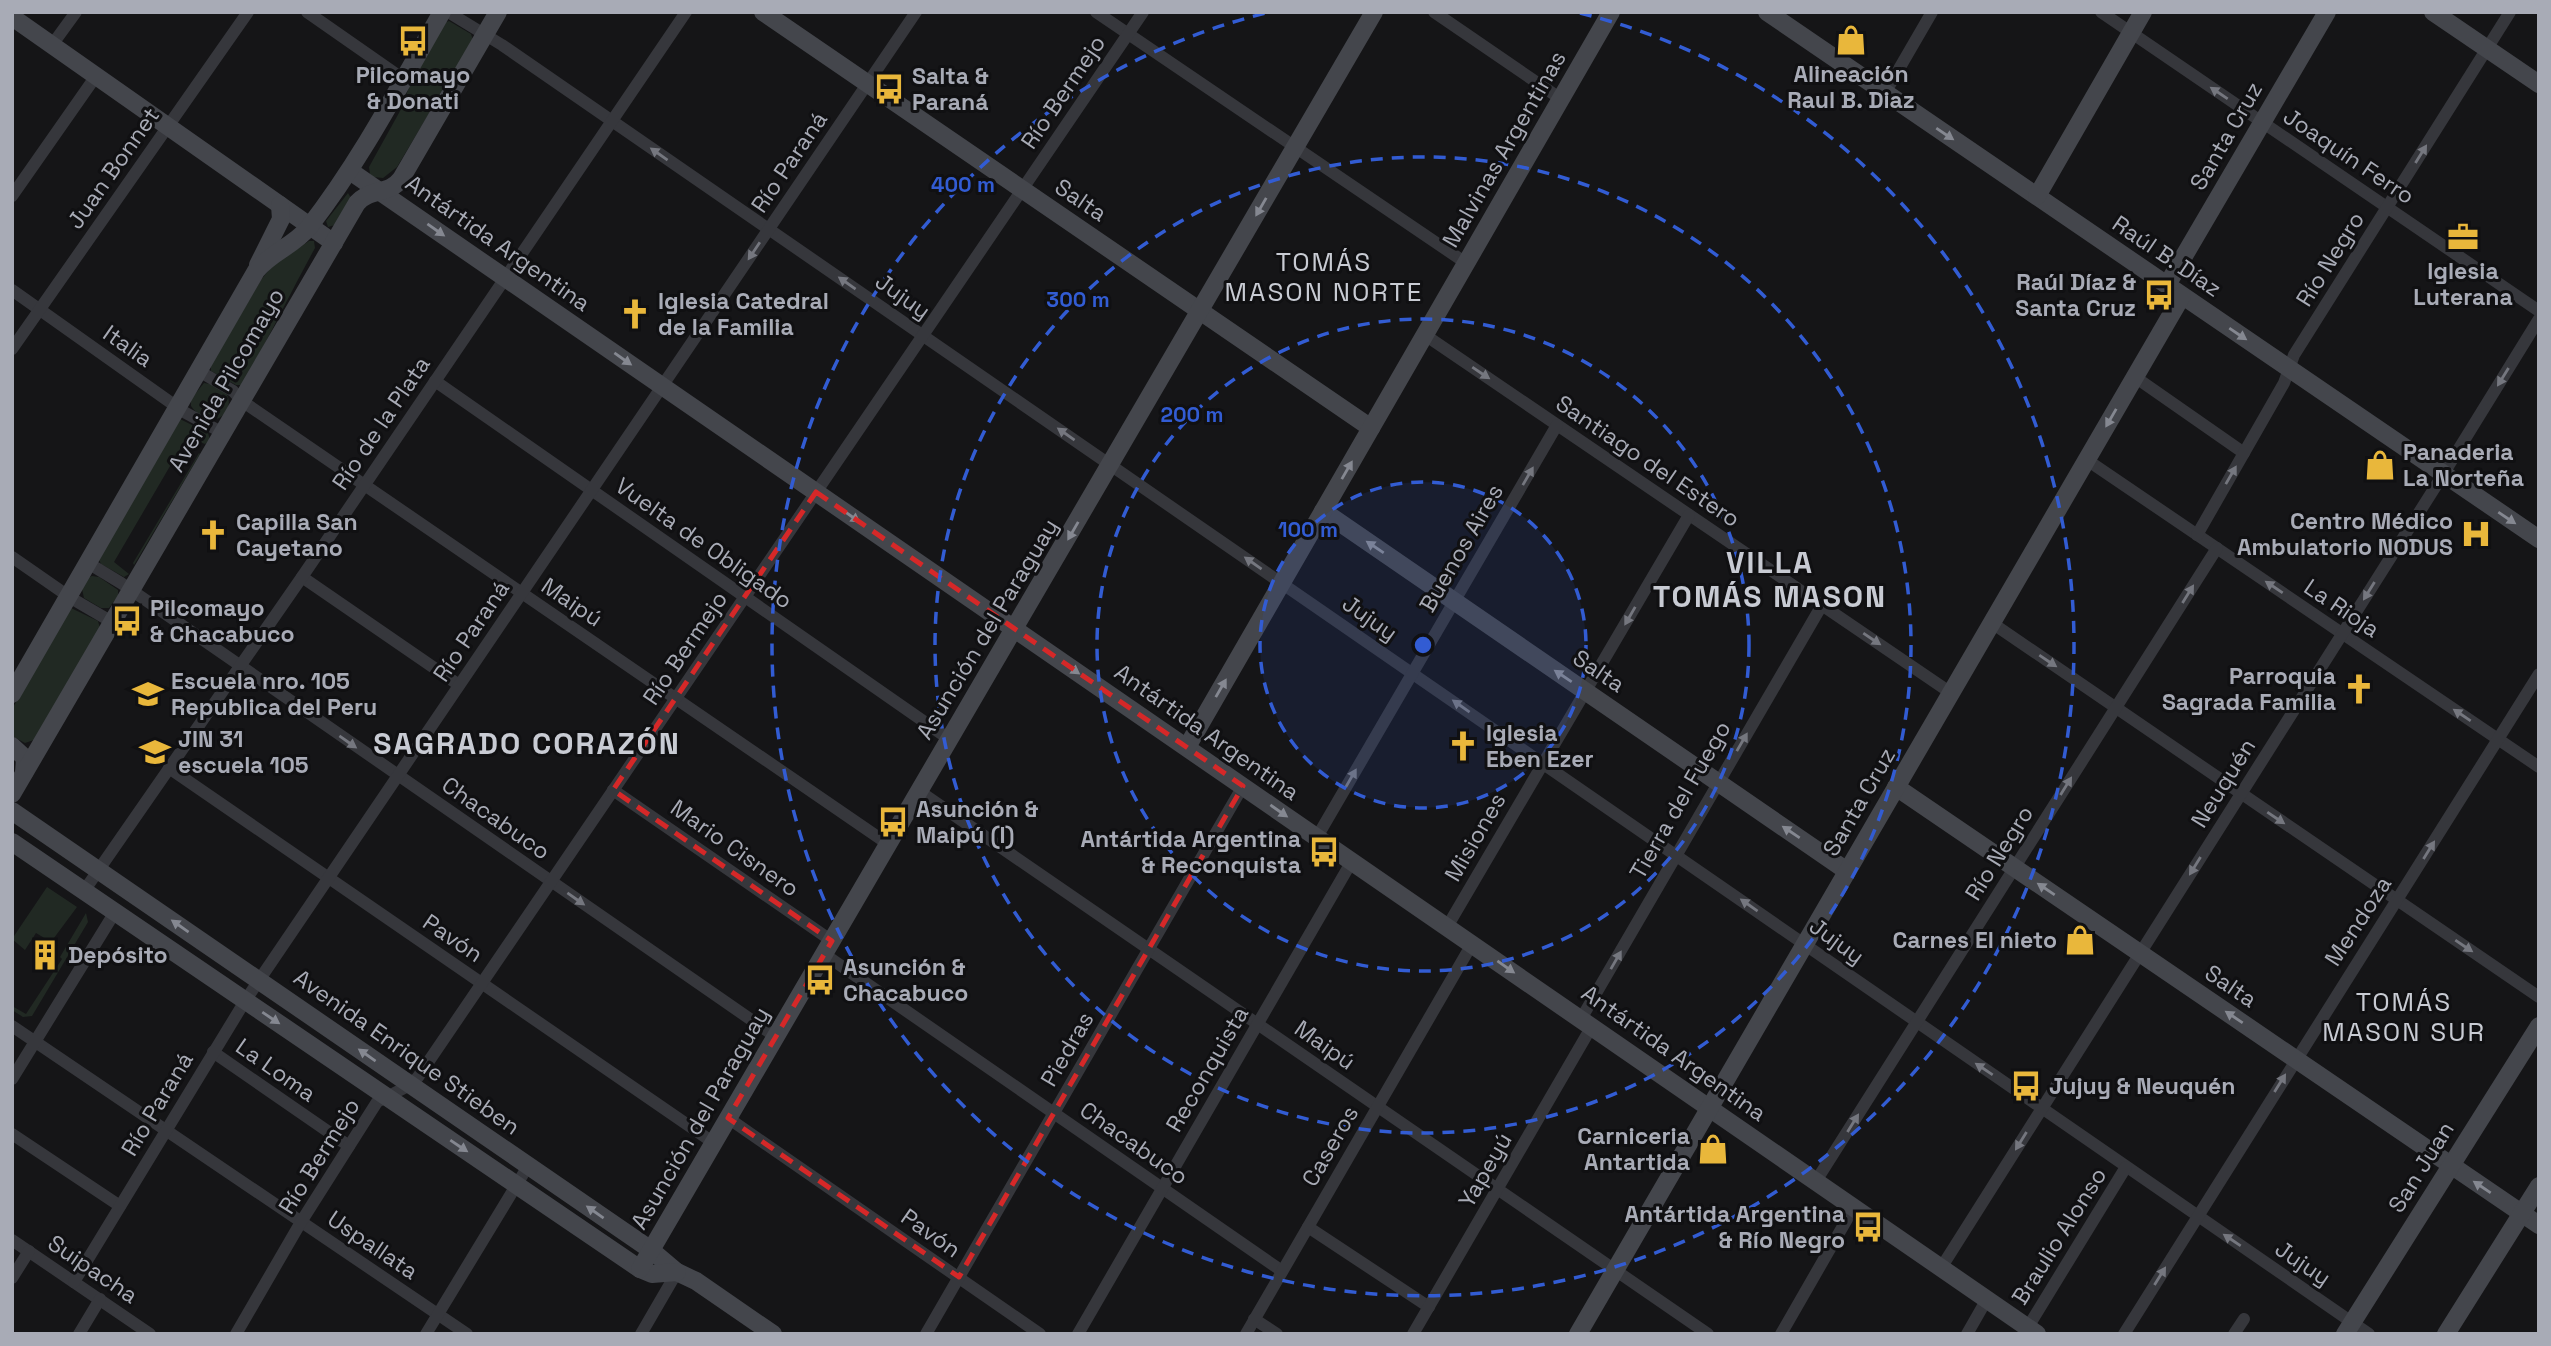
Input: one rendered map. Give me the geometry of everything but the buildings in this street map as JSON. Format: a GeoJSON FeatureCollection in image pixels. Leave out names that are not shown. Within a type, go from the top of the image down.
{"type":"FeatureCollection","features":[{"type":"Feature","properties":{"kind":"main road","name":"Avenida Pilcomayo"},"geometry":{"type":"LineString","coordinates":[[12,694],[254,275],[265,260],[295,241],[310,225],[350,170],[442,12]]}},
{"type":"Feature","properties":{"kind":"main road","name":"Avenida Pilcomayo"},"geometry":{"type":"LineString","coordinates":[[12,794],[361,198],[392,188],[401,179],[498,12]]}},
{"type":"Feature","properties":{"kind":"main road","name":"Salta"},"geometry":{"type":"LineString","coordinates":[[763,12],[1371,428]]}},
{"type":"Feature","properties":{"kind":"main road","name":"Asunción del Paraguay"},"geometry":{"type":"LineString","coordinates":[[640,1269],[1374,12]]}},
{"type":"Feature","properties":{"kind":"main road","name":"Malvinas Argentinas"},"geometry":{"type":"LineString","coordinates":[[1187,747],[1611,12]]}},
{"type":"Feature","properties":{"kind":"main road","name":"Raúl B. Díaz"},"geometry":{"type":"LineString","coordinates":[[1767,12],[2539,539]]}},
{"type":"Feature","properties":{"kind":"main road"},"geometry":{"type":"LineString","coordinates":[[2036,196],[2143,12]]}},
{"type":"Feature","properties":{"kind":"main road","name":"Santa Cruz"},"geometry":{"type":"LineString","coordinates":[[1578,1334],[2135,377],[2174,290],[2262,123],[2327,12]]}},
{"type":"Feature","properties":{"kind":"main road"},"geometry":{"type":"LineString","coordinates":[[2433,12],[2539,85]]}},
{"type":"Feature","properties":{"kind":"main road"},"geometry":{"type":"LineString","coordinates":[[12,17],[334,243]]}},
{"type":"Feature","properties":{"kind":"main road","name":"Antártida Argentina"},"geometry":{"type":"LineString","coordinates":[[350,170],[2032,1331]]}},
{"type":"Feature","properties":{"kind":"main road"},"geometry":{"type":"LineString","coordinates":[[254,275],[281,219],[280,205]]}},
{"type":"Feature","properties":{"kind":"main road","name":"Salta"},"geometry":{"type":"LineString","coordinates":[[1323,511],[1847,871]]}},
{"type":"Feature","properties":{"kind":"main road"},"geometry":{"type":"LineString","coordinates":[[12,746],[25,758],[24,773]]}},
{"type":"Feature","properties":{"kind":"main road","name":"Salta"},"geometry":{"type":"LineString","coordinates":[[1896,787],[2539,1225]]}},
{"type":"Feature","properties":{"kind":"main road","name":"Avenida Enrique Stieben"},"geometry":{"type":"LineString","coordinates":[[12,811],[651,1250],[677,1272],[696,1281],[773,1334]]}},
{"type":"Feature","properties":{"kind":"main road","name":"Avenida Enrique Stieben"},"geometry":{"type":"LineString","coordinates":[[12,842],[640,1269]]}},
{"type":"Feature","properties":{"kind":"main road","name":"San Juan"},"geometry":{"type":"LineString","coordinates":[[2349,1328],[2539,1026]]}},
{"type":"Feature","properties":{"kind":"main road"},"geometry":{"type":"LineString","coordinates":[[2446,1334],[2539,1186]]}},
{"type":"Feature","properties":{"kind":"main road"},"geometry":{"type":"LineString","coordinates":[[640,1269],[652,1274],[677,1272]]}},
{"type":"Feature","properties":{"kind":"street"},"geometry":{"type":"LineString","coordinates":[[52,45],[76,12]]}},
{"type":"Feature","properties":{"kind":"street","name":"Juan Bonnet"},"geometry":{"type":"LineString","coordinates":[[12,349],[248,12]]}},
{"type":"Feature","properties":{"kind":"street"},"geometry":{"type":"LineString","coordinates":[[307,12],[403,79]]}},
{"type":"Feature","properties":{"kind":"street","name":"Jujuy"},"geometry":{"type":"LineString","coordinates":[[449,12],[486,34],[1677,855],[2197,1216],[2349,1328],[2369,1334]]}},
{"type":"Feature","properties":{"kind":"street","name":"Río de la Plata"},"geometry":{"type":"LineString","coordinates":[[84,891],[302,577],[686,12]]}},
{"type":"Feature","properties":{"kind":"street","name":"Río Paraná"},"geometry":{"type":"LineString","coordinates":[[74,1282],[259,981],[916,12]]}},
{"type":"Feature","properties":{"kind":"street"},"geometry":{"type":"LineString","coordinates":[[1096,12],[1466,264]]}},
{"type":"Feature","properties":{"kind":"street","name":"Río Bermejo"},"geometry":{"type":"LineString","coordinates":[[236,1334],[377,1102],[410,1085],[418,1077],[1143,12]]}},
{"type":"Feature","properties":{"kind":"street"},"geometry":{"type":"LineString","coordinates":[[1434,12],[1561,99]]}},
{"type":"Feature","properties":{"kind":"street"},"geometry":{"type":"LineString","coordinates":[[1885,93],[1932,12]]}},
{"type":"Feature","properties":{"kind":"street","name":"Joaquín Ferro"},"geometry":{"type":"LineString","coordinates":[[2101,12],[2539,311]]}},
{"type":"Feature","properties":{"kind":"street","name":"Río Negro"},"geometry":{"type":"LineString","coordinates":[[2197,535],[2284,383],[2294,355],[2510,12]]}},
{"type":"Feature","properties":{"kind":"street"},"geometry":{"type":"LineString","coordinates":[[12,196],[96,76]]}},
{"type":"Feature","properties":{"kind":"street","name":"Italia"},"geometry":{"type":"LineString","coordinates":[[12,290],[178,407],[223,433]]}},
{"type":"Feature","properties":{"kind":"street","name":"Neuquén"},"geometry":{"type":"LineString","coordinates":[[1941,1268],[2539,319]]}},
{"type":"Feature","properties":{"kind":"street","name":"Santiago del Estero"},"geometry":{"type":"LineString","coordinates":[[1425,335],[1951,693]]}},
{"type":"Feature","properties":{"kind":"street","name":"Maipú"},"geometry":{"type":"LineString","coordinates":[[199,371],[233,391],[242,401],[888,844]]}},
{"type":"Feature","properties":{"kind":"street"},"geometry":{"type":"LineString","coordinates":[[2135,377],[2244,453]]}},
{"type":"Feature","properties":{"kind":"street","name":"Vuelta de Obligado"},"geometry":{"type":"LineString","coordinates":[[435,381],[949,739]]}},
{"type":"Feature","properties":{"kind":"street","name":"Buenos Aires"},"geometry":{"type":"LineString","coordinates":[[1317,837],[1557,425]]}},
{"type":"Feature","properties":{"kind":"street","name":"La Rioja"},"geometry":{"type":"LineString","coordinates":[[2087,460],[2539,767]]}},
{"type":"Feature","properties":{"kind":"street","name":"Misiones"},"geometry":{"type":"LineString","coordinates":[[1447,926],[1689,515]]}},
{"type":"Feature","properties":{"kind":"street","name":"Río Negro"},"geometry":{"type":"LineString","coordinates":[[1816,1181],[2217,548]]}},
{"type":"Feature","properties":{"kind":"street"},"geometry":{"type":"LineString","coordinates":[[12,557],[112,622]]}},
{"type":"Feature","properties":{"kind":"street","name":"Chacabuco"},"geometry":{"type":"LineString","coordinates":[[88,564],[117,580],[776,1037]]}},
{"type":"Feature","properties":{"kind":"street"},"geometry":{"type":"LineString","coordinates":[[302,577],[459,685]]}},
{"type":"Feature","properties":{"kind":"street","name":"Tierra del Fuego"},"geometry":{"type":"LineString","coordinates":[[1587,1023],[1677,855],[1822,605]]}},
{"type":"Feature","properties":{"kind":"street"},"geometry":{"type":"LineString","coordinates":[[1992,623],[2539,997]]}},
{"type":"Feature","properties":{"kind":"street","name":"Mendoza"},"geometry":{"type":"LineString","coordinates":[[2124,1334],[2539,674]]}},
{"type":"Feature","properties":{"kind":"street","name":"Pavón"},"geometry":{"type":"LineString","coordinates":[[169,768],[714,1143]]}},
{"type":"Feature","properties":{"kind":"street","name":"Piedras"},"geometry":{"type":"LineString","coordinates":[[926,1334],[1243,786]]}},
{"type":"Feature","properties":{"kind":"street","name":"Mario Cisnero"},"geometry":{"type":"LineString","coordinates":[[613,790],[828,947]]}},
{"type":"Feature","properties":{"kind":"street","name":"Maipú"},"geometry":{"type":"LineString","coordinates":[[919,791],[1708,1334]]}},
{"type":"Feature","properties":{"kind":"street","name":"Reconquista"},"geometry":{"type":"LineString","coordinates":[[1078,1334],[1352,861]]}},
{"type":"Feature","properties":{"kind":"street"},"geometry":{"type":"LineString","coordinates":[[12,1079],[115,912]]}},
{"type":"Feature","properties":{"kind":"street","name":"Caseros"},"geometry":{"type":"LineString","coordinates":[[1246,1334],[1472,944]]}},
{"type":"Feature","properties":{"kind":"street","name":"Chacabuco"},"geometry":{"type":"LineString","coordinates":[[828,947],[1054,1113],[1282,1271]]}},
{"type":"Feature","properties":{"kind":"street","name":"Yapeyú"},"geometry":{"type":"LineString","coordinates":[[1413,1334],[1497,1189],[1587,1023]]}},
{"type":"Feature","properties":{"kind":"street","name":"Uspallata"},"geometry":{"type":"LineString","coordinates":[[12,1026],[467,1334]]}},
{"type":"Feature","properties":{"kind":"street","name":"La Loma"},"geometry":{"type":"LineString","coordinates":[[213,1052],[349,1146]]}},
{"type":"Feature","properties":{"kind":"street","name":"Pavón"},"geometry":{"type":"LineString","coordinates":[[728,1118],[1041,1334]]}},
{"type":"Feature","properties":{"kind":"street"},"geometry":{"type":"LineString","coordinates":[[12,1134],[120,1206]]}},
{"type":"Feature","properties":{"kind":"street"},"geometry":{"type":"LineString","coordinates":[[426,1334],[528,1166]]}},
{"type":"Feature","properties":{"kind":"street","name":"Braulio Alonso"},"geometry":{"type":"LineString","coordinates":[[2032,1331],[2126,1167]]}},
{"type":"Feature","properties":{"kind":"street"},"geometry":{"type":"LineString","coordinates":[[1781,1334],[1854,1208]]}},
{"type":"Feature","properties":{"kind":"street"},"geometry":{"type":"LineString","coordinates":[[1308,1227],[1429,1307]]}},
{"type":"Feature","properties":{"kind":"street","name":"Suipacha"},"geometry":{"type":"LineString","coordinates":[[12,1240],[150,1334]]}},
{"type":"Feature","properties":{"kind":"street"},"geometry":{"type":"LineString","coordinates":[[12,1278],[29,1251]]}},
{"type":"Feature","properties":{"kind":"street"},"geometry":{"type":"LineString","coordinates":[[640,1334],[677,1272]]}},
{"type":"Feature","properties":{"kind":"street"},"geometry":{"type":"LineString","coordinates":[[79,1334],[100,1299]]}},
{"type":"Feature","properties":{"kind":"street"},"geometry":{"type":"LineString","coordinates":[[1967,1334],[1987,1299]]}},
{"type":"Feature","properties":{"kind":"street"},"geometry":{"type":"LineString","coordinates":[[1255,1319],[1277,1334]]}},
{"type":"Feature","properties":{"kind":"street"},"geometry":{"type":"LineString","coordinates":[[2234,1334],[2244,1319]]}},
{"type":"Feature","properties":{"kind":"highlighted area"},"geometry":{"type":"Polygon","coordinates":[[[816,492],[1243,786],[959,1277],[728,1118],[832,941],[613,790],[816,492]]]}},
{"type":"Feature","properties":{"kind":"shaded area"},"geometry":{"type":"Polygon","coordinates":[[[449,21],[471,34],[473,40],[397,167],[383,178],[373,177],[369,167],[400,111],[413,77],[449,21]]]}},
{"type":"Feature","properties":{"kind":"shaded area"},"geometry":{"type":"Polygon","coordinates":[[[348,193],[351,198],[335,225],[328,227],[326,221],[348,193]]]}},
{"type":"Feature","properties":{"kind":"shaded area"},"geometry":{"type":"Polygon","coordinates":[[[309,241],[314,241],[315,248],[242,385],[236,385],[211,371],[211,365],[261,280],[271,267],[309,241]]]}},
{"type":"Feature","properties":{"kind":"shaded area"},"geometry":{"type":"Polygon","coordinates":[[[204,383],[219,387],[227,394],[229,403],[220,417],[212,420],[202,416],[191,406],[191,399],[204,383]]]}},
{"type":"Feature","properties":{"kind":"shaded area"},"geometry":{"type":"Polygon","coordinates":[[[180,419],[208,433],[210,440],[205,444],[187,437],[114,562],[129,574],[124,577],[101,564],[99,560],[180,419]]]}},
{"type":"Feature","properties":{"kind":"shaded area"},"geometry":{"type":"Polygon","coordinates":[[[200,454],[134,565],[133,563],[200,454]]]}},
{"type":"Feature","properties":{"kind":"shaded area"},"geometry":{"type":"Polygon","coordinates":[[[99,577],[118,590],[118,596],[109,608],[101,608],[84,598],[82,589],[87,578],[99,577]]]}},
{"type":"Feature","properties":{"kind":"shaded area"},"geometry":{"type":"Polygon","coordinates":[[[71,608],[98,621],[100,628],[34,740],[25,743],[12,736],[12,709],[71,608]]]}},
{"type":"Feature","properties":{"kind":"shaded area"},"geometry":{"type":"Polygon","coordinates":[[[47,887],[77,907],[51,942],[36,933],[25,950],[12,939],[47,887]]]}},
{"type":"Feature","properties":{"kind":"shaded area"},"geometry":{"type":"Polygon","coordinates":[[[86,913],[88,922],[32,1016],[23,1017],[12,1010],[12,1006],[26,1014],[62,959],[60,957],[86,913]]]}},
{"type":"Feature","properties":{"kind":"place","name":"Alineación Raul B. Diaz"},"geometry":{"type":"Point","coordinates":[1851,40]}},
{"type":"Feature","properties":{"kind":"place","name":"Pilcomayo & Donati"},"geometry":{"type":"Point","coordinates":[413,41]}},
{"type":"Feature","properties":{"kind":"place","name":"Salta & Paraná"},"geometry":{"type":"Point","coordinates":[889,89]}},
{"type":"Feature","properties":{"kind":"place","name":"Iglesia Luterana"},"geometry":{"type":"Point","coordinates":[2463,237]}},
{"type":"Feature","properties":{"kind":"place","name":"Raúl Díaz & Santa Cruz"},"geometry":{"type":"Point","coordinates":[2159,295]}},
{"type":"Feature","properties":{"kind":"place","name":"Iglesia Catedral de la Familia"},"geometry":{"type":"Point","coordinates":[635,314]}},
{"type":"Feature","properties":{"kind":"place","name":"Panaderia La Norteña"},"geometry":{"type":"Point","coordinates":[2380,465]}},
{"type":"Feature","properties":{"kind":"place","name":"Centro Médico Ambulatorio NODUS"},"geometry":{"type":"Point","coordinates":[2476,534]}},
{"type":"Feature","properties":{"kind":"place","name":"Capilla San Cayetano"},"geometry":{"type":"Point","coordinates":[213,535]}},
{"type":"Feature","properties":{"kind":"place","name":"Pilcomayo & Chacabuco"},"geometry":{"type":"Point","coordinates":[127,621]}},
{"type":"Feature","properties":{"kind":"place","name":"Parroquia Sagrada Familia"},"geometry":{"type":"Point","coordinates":[2359,689]}},
{"type":"Feature","properties":{"kind":"place","name":"Escuela nro. 105 Republica del Peru"},"geometry":{"type":"Point","coordinates":[148,694]}},
{"type":"Feature","properties":{"kind":"place","name":"Iglesia Eben Ezer"},"geometry":{"type":"Point","coordinates":[1463,746]}},
{"type":"Feature","properties":{"kind":"place","name":"JIN 31 escuela 105"},"geometry":{"type":"Point","coordinates":[155,752]}},
{"type":"Feature","properties":{"kind":"place","name":"Asunción & Maipú (I)"},"geometry":{"type":"Point","coordinates":[893,822]}},
{"type":"Feature","properties":{"kind":"place","name":"Antártida Argentina & Reconquista"},"geometry":{"type":"Point","coordinates":[1324,852]}},
{"type":"Feature","properties":{"kind":"place","name":"Carnes El nieto"},"geometry":{"type":"Point","coordinates":[2080,940]}},
{"type":"Feature","properties":{"kind":"place","name":"Depósito"},"geometry":{"type":"Point","coordinates":[45,955]}},
{"type":"Feature","properties":{"kind":"place","name":"Asunción & Chacabuco"},"geometry":{"type":"Point","coordinates":[820,980]}},
{"type":"Feature","properties":{"kind":"place","name":"Jujuy & Neuquén"},"geometry":{"type":"Point","coordinates":[2026,1086]}},
{"type":"Feature","properties":{"kind":"place","name":"Carniceria Antartida"},"geometry":{"type":"Point","coordinates":[1713,1149]}},
{"type":"Feature","properties":{"kind":"place","name":"Antártida Argentina & Río Negro"},"geometry":{"type":"Point","coordinates":[1868,1227]}},
{"type":"Feature","properties":{"kind":"district","name":"TOMÁS MASON NORTE"},"geometry":{"type":"Point","coordinates":[1324,277]}},
{"type":"Feature","properties":{"kind":"district","name":"VILLA TOMÁS MASON"},"geometry":{"type":"Point","coordinates":[1770,579]}},
{"type":"Feature","properties":{"kind":"district","name":"SAGRADO CORAZÓN"},"geometry":{"type":"Point","coordinates":[527,743]}},
{"type":"Feature","properties":{"kind":"district","name":"TOMÁS MASON SUR"},"geometry":{"type":"Point","coordinates":[2404,1017]}}]}
